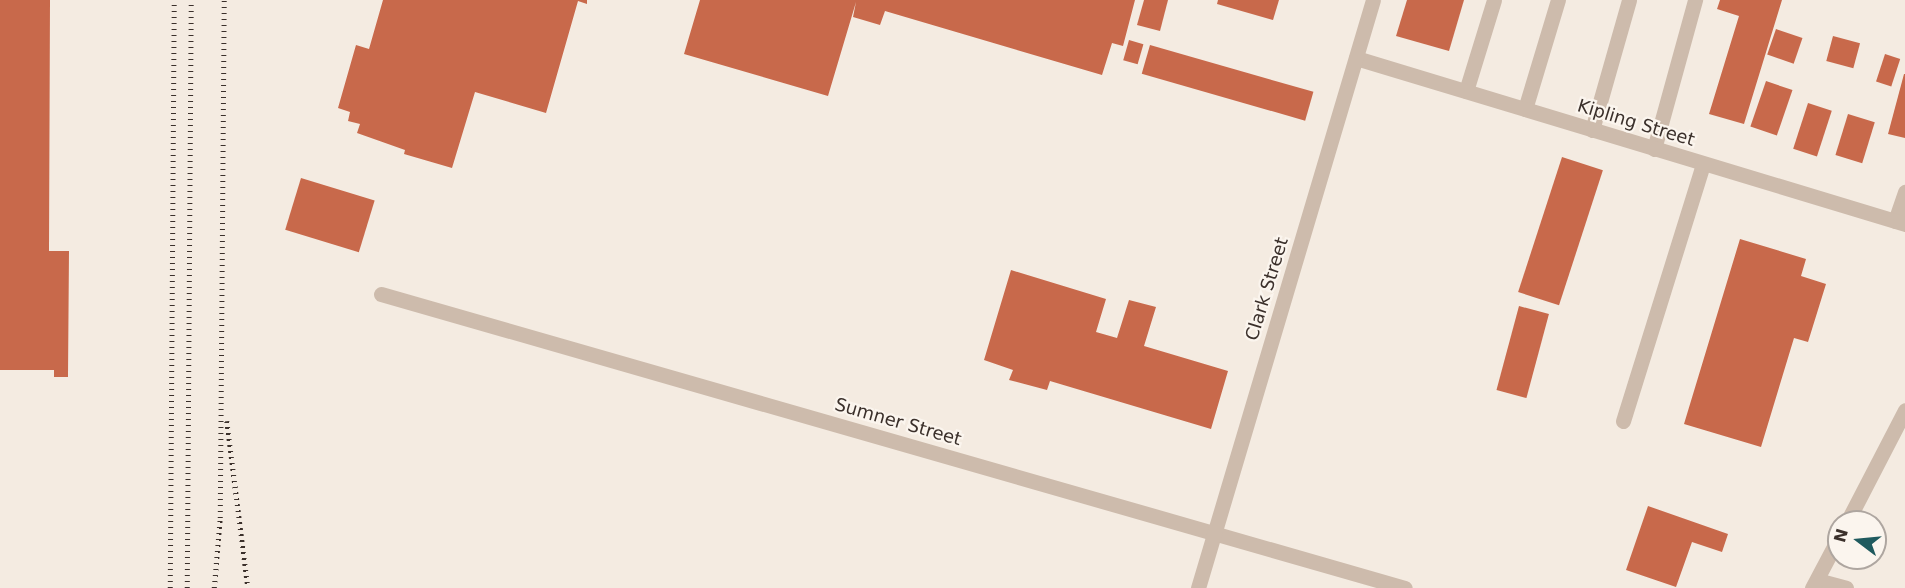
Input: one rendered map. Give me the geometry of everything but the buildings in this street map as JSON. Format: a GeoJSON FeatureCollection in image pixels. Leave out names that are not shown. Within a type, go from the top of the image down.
{"type":"FeatureCollection","features":[{"type":"Feature","properties":{"kind":"street","name":"Clark Street"},"geometry":{"type":"LineString","coordinates":[[1197,588],[1373,0]]}},
{"type":"Feature","properties":{"kind":"street"},"geometry":{"type":"LineString","coordinates":[[1466,91],[1494,0]]}},
{"type":"Feature","properties":{"kind":"street"},"geometry":{"type":"LineString","coordinates":[[1525,109],[1557,0]]}},
{"type":"Feature","properties":{"kind":"street"},"geometry":{"type":"LineString","coordinates":[[1592,130],[1629,0]]}},
{"type":"Feature","properties":{"kind":"street"},"geometry":{"type":"LineString","coordinates":[[1654,149],[1695,0]]}},
{"type":"Feature","properties":{"kind":"street","name":"Kipling Street"},"geometry":{"type":"LineString","coordinates":[[1356,58],[1900,223]]}},
{"type":"Feature","properties":{"kind":"street"},"geometry":{"type":"LineString","coordinates":[[1623,421],[1703,164]]}},
{"type":"Feature","properties":{"kind":"street"},"geometry":{"type":"LineString","coordinates":[[1900,223],[1905,192]]}},
{"type":"Feature","properties":{"kind":"street","name":"Sumner Street"},"geometry":{"type":"LineString","coordinates":[[381,294],[1405,588]]}},
{"type":"Feature","properties":{"kind":"street"},"geometry":{"type":"LineString","coordinates":[[1853,510],[1905,410]]}},
{"type":"Feature","properties":{"kind":"street"},"geometry":{"type":"LineString","coordinates":[[1827,560],[1814,584],[1846,588]]}},
{"type":"Feature","properties":{"kind":"railway"},"geometry":{"type":"LineString","coordinates":[[170,588],[174,0]]}},
{"type":"Feature","properties":{"kind":"railway"},"geometry":{"type":"LineString","coordinates":[[187,588],[191,0]]}},
{"type":"Feature","properties":{"kind":"railway"},"geometry":{"type":"LineString","coordinates":[[214,588],[220,518],[224,0]]}},
{"type":"Feature","properties":{"kind":"railway"},"geometry":{"type":"LineString","coordinates":[[227,421],[248,588]]}}]}
